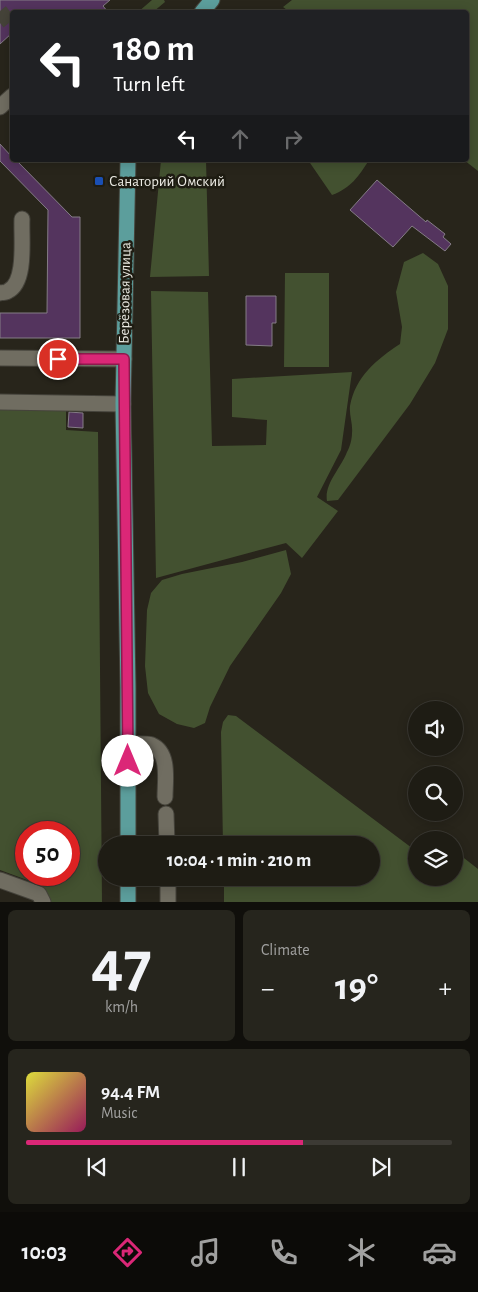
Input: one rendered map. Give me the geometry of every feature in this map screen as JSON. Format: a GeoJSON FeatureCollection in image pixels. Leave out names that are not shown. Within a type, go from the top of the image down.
{"type":"FeatureCollection","features":[{"type":"Feature","properties":{"kind":"main road"},"geometry":{"type":"LineString","coordinates":[[204,10],[212,0]]}},
{"type":"Feature","properties":{"kind":"main road","name":"Берёзовая улица"},"geometry":{"type":"LineString","coordinates":[[128,162],[123,404],[128,836]]}},
{"type":"Feature","properties":{"kind":"main road"},"geometry":{"type":"LineString","coordinates":[[128,886],[128,902]]}},
{"type":"Feature","properties":{"kind":"lane"},"geometry":{"type":"LineString","coordinates":[[0,107],[10,98]]}},
{"type":"Feature","properties":{"kind":"lane"},"geometry":{"type":"LineString","coordinates":[[0,293],[8,291],[16,283],[21,270],[22,219]]}},
{"type":"Feature","properties":{"kind":"lane"},"geometry":{"type":"LineString","coordinates":[[0,358],[124,359]]}},
{"type":"Feature","properties":{"kind":"lane"},"geometry":{"type":"LineString","coordinates":[[0,402],[123,404]]}},
{"type":"Feature","properties":{"kind":"lane"},"geometry":{"type":"LineString","coordinates":[[128,744],[151,744],[160,751],[164,761],[165,796]]}},
{"type":"Feature","properties":{"kind":"lane"},"geometry":{"type":"LineString","coordinates":[[166,814],[167,836]]}},
{"type":"Feature","properties":{"kind":"lane"},"geometry":{"type":"LineString","coordinates":[[0,880],[39,894],[43,902]]}},
{"type":"Feature","properties":{"kind":"lane"},"geometry":{"type":"LineString","coordinates":[[168,886],[168,902]]}},
{"type":"Feature","properties":{"kind":"green space"},"geometry":{"type":"Polygon","coordinates":[[[152,0],[164,0],[165,2],[155,10],[140,10],[152,0]]]}},
{"type":"Feature","properties":{"kind":"green space"},"geometry":{"type":"Polygon","coordinates":[[[292,0],[478,0],[478,171],[467,162],[469,162],[469,10],[287,10],[283,7],[292,0]]]}},
{"type":"Feature","properties":{"kind":"green space"},"geometry":{"type":"Polygon","coordinates":[[[161,162],[206,162],[209,276],[150,277],[161,162]]]}},
{"type":"Feature","properties":{"kind":"green space"},"geometry":{"type":"Polygon","coordinates":[[[309,162],[368,162],[354,181],[332,195],[309,162]]]}},
{"type":"Feature","properties":{"kind":"green space"},"geometry":{"type":"Polygon","coordinates":[[[423,253],[438,264],[448,286],[448,329],[435,363],[410,404],[338,500],[327,501],[330,482],[351,443],[350,406],[357,386],[375,363],[400,344],[402,327],[396,292],[404,262],[423,253]]]}},
{"type":"Feature","properties":{"kind":"green space"},"geometry":{"type":"Polygon","coordinates":[[[285,273],[329,273],[329,367],[284,367],[285,273]]]}},
{"type":"Feature","properties":{"kind":"green space"},"geometry":{"type":"Polygon","coordinates":[[[151,291],[208,292],[212,446],[266,445],[267,420],[232,417],[232,379],[352,372],[341,450],[317,497],[338,511],[302,558],[286,543],[156,578],[151,291]]]}},
{"type":"Feature","properties":{"kind":"green space"},"geometry":{"type":"Polygon","coordinates":[[[0,408],[66,408],[66,430],[98,432],[101,836],[98,836],[98,886],[102,886],[102,902],[51,902],[39,886],[80,886],[80,821],[15,821],[15,876],[0,870],[0,408]]]}},
{"type":"Feature","properties":{"kind":"green space"},"geometry":{"type":"Polygon","coordinates":[[[286,550],[291,574],[281,593],[230,666],[210,707],[205,723],[194,728],[177,724],[159,714],[148,693],[145,666],[147,610],[151,593],[162,580],[286,550]]]}},
{"type":"Feature","properties":{"kind":"green space"},"geometry":{"type":"Polygon","coordinates":[[[228,715],[236,716],[408,845],[408,886],[463,886],[463,857],[478,869],[478,902],[224,902],[224,886],[380,886],[380,836],[223,836],[221,732],[223,722],[228,715]]]}},
{"type":"Feature","properties":{"kind":"building"},"geometry":{"type":"Polygon","coordinates":[[[0,0],[110,0],[103,6],[106,10],[10,10],[10,35],[0,44],[0,0]]]}},
{"type":"Feature","properties":{"kind":"building"},"geometry":{"type":"Polygon","coordinates":[[[0,144],[10,155],[10,162],[18,162],[72,217],[80,217],[80,338],[0,338],[0,313],[47,313],[48,210],[0,161],[0,144]]]}},
{"type":"Feature","properties":{"kind":"building"},"geometry":{"type":"Polygon","coordinates":[[[377,180],[426,222],[427,220],[445,234],[443,237],[451,244],[445,251],[412,226],[393,247],[350,210],[377,180]]]}},
{"type":"Feature","properties":{"kind":"building"},"geometry":{"type":"Polygon","coordinates":[[[246,296],[276,296],[276,323],[272,323],[272,346],[246,345],[246,296]]]}},
{"type":"Feature","properties":{"kind":"building"},"geometry":{"type":"Polygon","coordinates":[[[69,412],[83,413],[83,428],[68,427],[69,412]]]}},
{"type":"Feature","properties":{"kind":"tunnel"},"geometry":{"type":"LineString","coordinates":[[0,11],[10,24]]}},
{"type":"Feature","properties":{"kind":"place","name":"Санаторий Омский"},"geometry":{"type":"Point","coordinates":[99,181]}},
{"type":"Feature","properties":{"kind":"route"},"geometry":{"type":"LineString","coordinates":[[58,359],[124,359],[128,761]]}}]}
